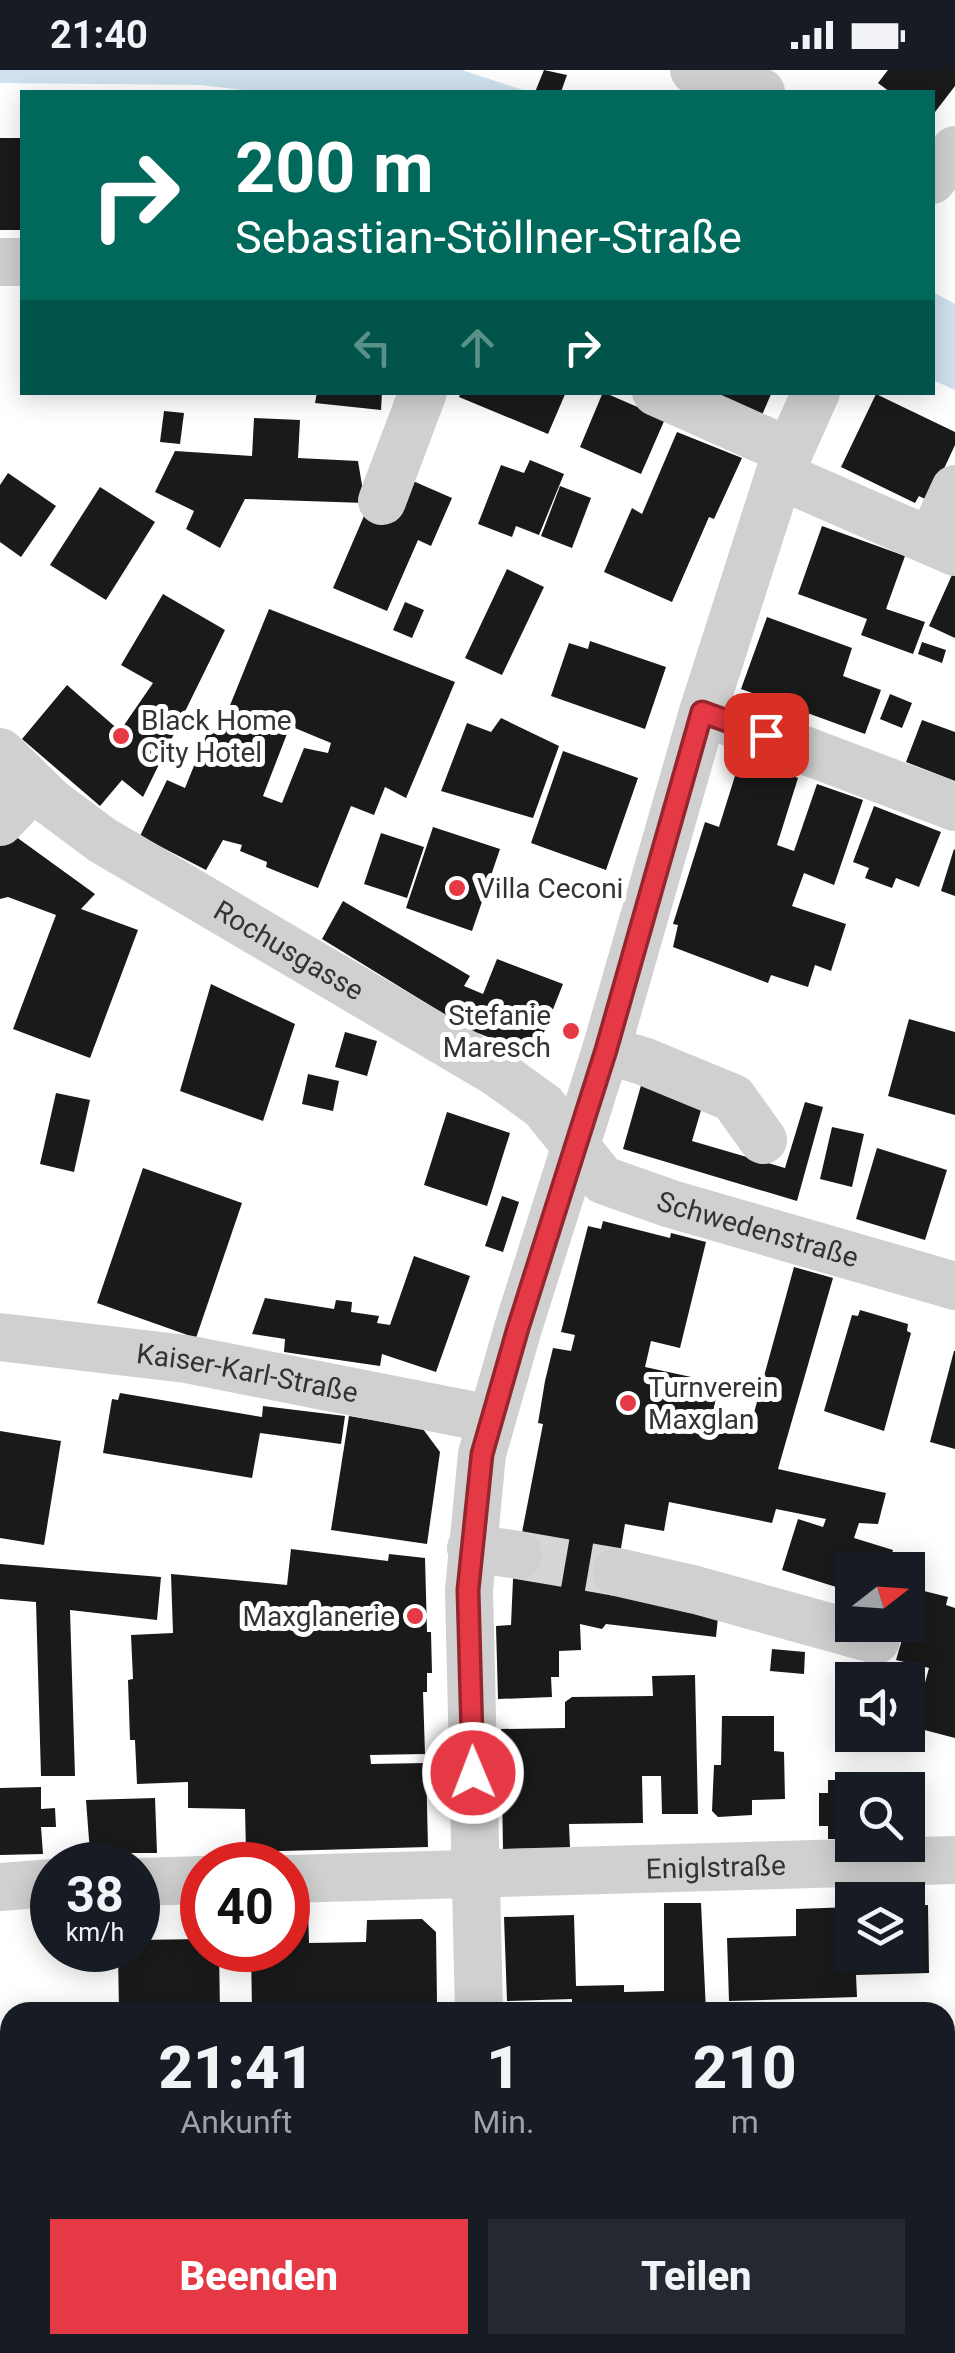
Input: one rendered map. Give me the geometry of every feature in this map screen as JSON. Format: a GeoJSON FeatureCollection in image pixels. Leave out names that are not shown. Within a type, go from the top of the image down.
{"type":"FeatureCollection","features":[{"type":"Feature","properties":{"kind":"street"},"geometry":{"type":"LineString","coordinates":[[694,70],[755,90]]}},
{"type":"Feature","properties":{"kind":"street"},"geometry":{"type":"LineString","coordinates":[[382,502],[422,395]]}},
{"type":"Feature","properties":{"kind":"street"},"geometry":{"type":"LineString","coordinates":[[661,395],[943,546],[955,490]]}},
{"type":"Feature","properties":{"kind":"street"},"geometry":{"type":"LineString","coordinates":[[479,2002],[468,1590],[482,1454],[606,1050],[702,712],[784,463],[815,395]]}},
{"type":"Feature","properties":{"kind":"street"},"geometry":{"type":"LineString","coordinates":[[702,712],[955,808]]}},
{"type":"Feature","properties":{"kind":"street","name":"Rochusgasse"},"geometry":{"type":"LineString","coordinates":[[0,752],[34,786],[102,840],[496,1072],[543,1106],[574,1147]]}},
{"type":"Feature","properties":{"kind":"street"},"geometry":{"type":"LineString","coordinates":[[0,822],[34,786]]}},
{"type":"Feature","properties":{"kind":"street"},"geometry":{"type":"LineString","coordinates":[[606,1050],[732,1098],[763,1140]]}},
{"type":"Feature","properties":{"kind":"street","name":"Schwedenstraße"},"geometry":{"type":"LineString","coordinates":[[574,1147],[603,1180],[671,1204],[955,1286]]}},
{"type":"Feature","properties":{"kind":"street","name":"Kaiser-Karl-Straße"},"geometry":{"type":"LineString","coordinates":[[0,1337],[186,1360],[491,1419]]}},
{"type":"Feature","properties":{"kind":"street"},"geometry":{"type":"LineString","coordinates":[[471,1548],[518,1555]]}},
{"type":"Feature","properties":{"kind":"street"},"geometry":{"type":"LineString","coordinates":[[617,1572],[835,1629]]}},
{"type":"Feature","properties":{"kind":"street","name":"Eniglstraße"},"geometry":{"type":"LineString","coordinates":[[310,1878],[955,1860]]}},
{"type":"Feature","properties":{"kind":"street"},"geometry":{"type":"LineString","coordinates":[[0,1887],[30,1885]]}},
{"type":"Feature","properties":{"kind":"water"},"geometry":{"type":"Polygon","coordinates":[[[0,70],[462,70],[523,90],[241,90],[202,85],[0,83],[0,70]]]}},
{"type":"Feature","properties":{"kind":"water"},"geometry":{"type":"Polygon","coordinates":[[[935,293],[955,304],[955,390],[935,381],[935,293]]]}},
{"type":"Feature","properties":{"kind":"building"},"geometry":{"type":"Polygon","coordinates":[[[544,70],[567,75],[562,90],[536,90],[544,70]]]}},
{"type":"Feature","properties":{"kind":"building"},"geometry":{"type":"Polygon","coordinates":[[[888,70],[955,70],[955,86],[935,112],[935,90],[887,90],[878,83],[888,70]]]}},
{"type":"Feature","properties":{"kind":"building"},"geometry":{"type":"Polygon","coordinates":[[[0,138],[20,138],[20,230],[0,230],[0,138]]]}},
{"type":"Feature","properties":{"kind":"building"},"geometry":{"type":"Polygon","coordinates":[[[316,395],[382,395],[381,410],[315,403],[316,395]]]}},
{"type":"Feature","properties":{"kind":"building"},"geometry":{"type":"Polygon","coordinates":[[[460,395],[565,395],[548,434],[460,395]]]}},
{"type":"Feature","properties":{"kind":"building"},"geometry":{"type":"Polygon","coordinates":[[[602,395],[665,419],[641,474],[580,447],[602,395]]]}},
{"type":"Feature","properties":{"kind":"building"},"geometry":{"type":"Polygon","coordinates":[[[718,395],[771,395],[762,415],[718,395]]]}},
{"type":"Feature","properties":{"kind":"building"},"geometry":{"type":"Polygon","coordinates":[[[876,395],[955,432],[955,445],[929,501],[919,496],[915,503],[841,467],[876,395]]]}},
{"type":"Feature","properties":{"kind":"building"},"geometry":{"type":"Polygon","coordinates":[[[164,411],[184,413],[180,444],[160,442],[164,411]]]}},
{"type":"Feature","properties":{"kind":"building"},"geometry":{"type":"Polygon","coordinates":[[[254,418],[300,420],[298,458],[358,461],[365,503],[245,499],[220,548],[186,529],[194,511],[155,492],[175,451],[252,456],[254,418]]]}},
{"type":"Feature","properties":{"kind":"building"},"geometry":{"type":"Polygon","coordinates":[[[677,432],[742,458],[714,519],[709,517],[672,602],[604,572],[632,508],[642,514],[677,432]]]}},
{"type":"Feature","properties":{"kind":"building"},"geometry":{"type":"Polygon","coordinates":[[[530,460],[564,474],[539,535],[516,526],[512,537],[478,524],[501,465],[524,473],[530,460]]]}},
{"type":"Feature","properties":{"kind":"building"},"geometry":{"type":"Polygon","coordinates":[[[8,473],[56,506],[21,557],[0,542],[0,485],[8,473]]]}},
{"type":"Feature","properties":{"kind":"building"},"geometry":{"type":"Polygon","coordinates":[[[413,481],[452,498],[431,546],[418,540],[387,611],[333,588],[367,509],[395,521],[413,481]]]}},
{"type":"Feature","properties":{"kind":"building"},"geometry":{"type":"Polygon","coordinates":[[[560,486],[591,498],[572,548],[541,536],[560,486]]]}},
{"type":"Feature","properties":{"kind":"building"},"geometry":{"type":"Polygon","coordinates":[[[100,487],[155,522],[106,600],[50,565],[100,487]]]}},
{"type":"Feature","properties":{"kind":"building"},"geometry":{"type":"Polygon","coordinates":[[[822,526],[905,556],[886,609],[925,622],[913,654],[861,635],[867,619],[798,594],[822,526]]]}},
{"type":"Feature","properties":{"kind":"building"},"geometry":{"type":"Polygon","coordinates":[[[507,569],[544,587],[502,675],[465,658],[507,569]]]}},
{"type":"Feature","properties":{"kind":"building"},"geometry":{"type":"Polygon","coordinates":[[[952,575],[955,576],[955,638],[929,626],[952,575]]]}},
{"type":"Feature","properties":{"kind":"building"},"geometry":{"type":"Polygon","coordinates":[[[163,594],[225,630],[143,797],[122,780],[100,806],[22,739],[67,685],[120,731],[153,683],[121,665],[163,594]]]}},
{"type":"Feature","properties":{"kind":"building"},"geometry":{"type":"Polygon","coordinates":[[[405,602],[424,610],[412,638],[393,630],[405,602]]]}},
{"type":"Feature","properties":{"kind":"building"},"geometry":{"type":"Polygon","coordinates":[[[269,609],[455,682],[406,798],[385,787],[374,815],[351,806],[318,888],[266,867],[267,862],[240,851],[242,845],[223,840],[206,870],[140,836],[167,780],[185,788],[208,731],[218,735],[269,609]],[[290,726],[263,796],[282,803],[304,748],[328,753],[331,743],[290,726]]]}},
{"type":"Feature","properties":{"kind":"building"},"geometry":{"type":"Polygon","coordinates":[[[767,617],[852,648],[843,676],[881,690],[865,734],[741,689],[767,617]]]}},
{"type":"Feature","properties":{"kind":"building"},"geometry":{"type":"Polygon","coordinates":[[[590,641],[666,667],[645,729],[551,696],[569,643],[588,649],[590,641]]]}},
{"type":"Feature","properties":{"kind":"building"},"geometry":{"type":"Polygon","coordinates":[[[922,642],[946,650],[942,663],[918,654],[922,642]]]}},
{"type":"Feature","properties":{"kind":"building"},"geometry":{"type":"Polygon","coordinates":[[[890,694],[912,703],[902,728],[880,719],[890,694]]]}},
{"type":"Feature","properties":{"kind":"building"},"geometry":{"type":"Polygon","coordinates":[[[501,718],[559,746],[533,818],[441,791],[467,723],[491,732],[501,718]]]}},
{"type":"Feature","properties":{"kind":"building"},"geometry":{"type":"Polygon","coordinates":[[[922,720],[955,732],[955,781],[906,762],[922,720]]]}},
{"type":"Feature","properties":{"kind":"building"},"geometry":{"type":"Polygon","coordinates":[[[563,751],[638,778],[606,870],[531,843],[563,751]]]}},
{"type":"Feature","properties":{"kind":"building"},"geometry":{"type":"Polygon","coordinates":[[[740,760],[798,778],[777,845],[794,851],[817,784],[863,800],[834,885],[804,873],[792,906],[846,924],[831,971],[815,965],[808,987],[771,975],[768,983],[673,947],[678,925],[673,924],[705,822],[719,827],[740,760]]]}},
{"type":"Feature","properties":{"kind":"building"},"geometry":{"type":"Polygon","coordinates":[[[874,806],[941,832],[919,887],[896,878],[892,888],[865,878],[869,868],[853,862],[874,806]]]}},
{"type":"Feature","properties":{"kind":"building"},"geometry":{"type":"Polygon","coordinates":[[[433,827],[500,849],[472,931],[406,908],[433,827]]]}},
{"type":"Feature","properties":{"kind":"building"},"geometry":{"type":"Polygon","coordinates":[[[8,831],[95,894],[81,909],[138,930],[90,1058],[13,1029],[56,915],[8,897],[0,899],[0,842],[8,831]]]}},
{"type":"Feature","properties":{"kind":"building"},"geometry":{"type":"Polygon","coordinates":[[[381,833],[424,847],[407,898],[364,884],[381,833]]]}},
{"type":"Feature","properties":{"kind":"building"},"geometry":{"type":"Polygon","coordinates":[[[955,850],[955,896],[941,891],[955,850]]]}},
{"type":"Feature","properties":{"kind":"building"},"geometry":{"type":"Polygon","coordinates":[[[343,901],[470,976],[464,986],[483,994],[497,959],[563,984],[535,1055],[470,1030],[322,939],[343,901]]]}},
{"type":"Feature","properties":{"kind":"building"},"geometry":{"type":"Polygon","coordinates":[[[211,984],[295,1024],[263,1121],[180,1091],[211,984]]]}},
{"type":"Feature","properties":{"kind":"building"},"geometry":{"type":"Polygon","coordinates":[[[909,1019],[955,1032],[955,1115],[888,1096],[909,1019]]]}},
{"type":"Feature","properties":{"kind":"building"},"geometry":{"type":"Polygon","coordinates":[[[345,1032],[377,1041],[367,1076],[335,1067],[345,1032]]]}},
{"type":"Feature","properties":{"kind":"building"},"geometry":{"type":"Polygon","coordinates":[[[308,1074],[339,1081],[333,1111],[302,1104],[308,1074]]]}},
{"type":"Feature","properties":{"kind":"building"},"geometry":{"type":"Polygon","coordinates":[[[644,1075],[706,1093],[692,1141],[785,1168],[805,1102],[823,1107],[797,1201],[623,1149],[644,1075]]]}},
{"type":"Feature","properties":{"kind":"building"},"geometry":{"type":"Polygon","coordinates":[[[56,1093],[90,1100],[74,1172],[40,1164],[56,1093]]]}},
{"type":"Feature","properties":{"kind":"building"},"geometry":{"type":"Polygon","coordinates":[[[447,1112],[510,1133],[487,1206],[424,1185],[447,1112]]]}},
{"type":"Feature","properties":{"kind":"building"},"geometry":{"type":"Polygon","coordinates":[[[832,1127],[864,1134],[852,1187],[820,1179],[832,1127]]]}},
{"type":"Feature","properties":{"kind":"building"},"geometry":{"type":"Polygon","coordinates":[[[877,1148],[947,1170],[925,1240],[856,1219],[877,1148]]]}},
{"type":"Feature","properties":{"kind":"building"},"geometry":{"type":"Polygon","coordinates":[[[143,1168],[242,1203],[196,1338],[97,1303],[143,1168]]]}},
{"type":"Feature","properties":{"kind":"building"},"geometry":{"type":"Polygon","coordinates":[[[502,1196],[519,1202],[503,1252],[485,1246],[502,1196]]]}},
{"type":"Feature","properties":{"kind":"building"},"geometry":{"type":"Polygon","coordinates":[[[603,1221],[670,1238],[671,1233],[706,1242],[680,1348],[651,1341],[645,1367],[719,1383],[711,1422],[749,1431],[794,1267],[833,1278],[778,1469],[886,1493],[878,1524],[859,1523],[854,1538],[893,1550],[835,1552],[835,1587],[782,1570],[798,1519],[823,1527],[826,1519],[776,1509],[772,1523],[669,1502],[664,1531],[625,1524],[617,1572],[719,1608],[716,1637],[580,1624],[581,1650],[559,1651],[559,1677],[551,1677],[552,1697],[498,1699],[496,1626],[511,1625],[513,1579],[543,1424],[538,1423],[545,1381],[553,1348],[571,1351],[575,1335],[561,1332],[588,1226],[601,1229],[603,1221]]]}},
{"type":"Feature","properties":{"kind":"building"},"geometry":{"type":"Polygon","coordinates":[[[414,1256],[470,1276],[436,1372],[382,1354],[380,1366],[284,1352],[285,1339],[252,1334],[265,1298],[334,1309],[336,1300],[352,1302],[351,1312],[379,1316],[377,1323],[390,1325],[414,1256]]]}},
{"type":"Feature","properties":{"kind":"building"},"geometry":{"type":"Polygon","coordinates":[[[860,1310],[908,1324],[907,1331],[911,1333],[884,1431],[824,1411],[852,1315],[858,1316],[860,1310]]]}},
{"type":"Feature","properties":{"kind":"building"},"geometry":{"type":"Polygon","coordinates":[[[955,1351],[955,1449],[930,1442],[955,1351]]]}},
{"type":"Feature","properties":{"kind":"building"},"geometry":{"type":"Polygon","coordinates":[[[120,1393],[262,1417],[263,1406],[345,1416],[341,1444],[260,1433],[252,1478],[103,1453],[112,1399],[118,1400],[120,1393]]]}},
{"type":"Feature","properties":{"kind":"building"},"geometry":{"type":"Polygon","coordinates":[[[349,1416],[423,1429],[440,1452],[427,1544],[331,1530],[349,1416]]]}},
{"type":"Feature","properties":{"kind":"building"},"geometry":{"type":"Polygon","coordinates":[[[0,1431],[61,1441],[44,1545],[0,1538],[0,1431]]]}},
{"type":"Feature","properties":{"kind":"building"},"geometry":{"type":"Polygon","coordinates":[[[291,1549],[388,1561],[389,1554],[425,1558],[432,1673],[427,1673],[427,1692],[423,1692],[425,1754],[370,1755],[371,1764],[426,1763],[428,1847],[310,1850],[310,1842],[246,1842],[245,1809],[188,1808],[188,1782],[137,1784],[135,1740],[130,1740],[131,1635],[173,1633],[171,1574],[287,1585],[291,1549]]]}},
{"type":"Feature","properties":{"kind":"building"},"geometry":{"type":"Polygon","coordinates":[[[0,1564],[161,1577],[157,1620],[70,1610],[75,1776],[41,1776],[36,1602],[0,1599],[0,1564]]]}},
{"type":"Feature","properties":{"kind":"building"},"geometry":{"type":"Polygon","coordinates":[[[925,1591],[948,1597],[946,1605],[955,1608],[955,1738],[925,1730],[925,1683],[929,1668],[925,1662],[896,1660],[901,1642],[925,1642],[925,1591]]]}},
{"type":"Feature","properties":{"kind":"building"},"geometry":{"type":"Polygon","coordinates":[[[772,1649],[805,1652],[804,1674],[770,1671],[772,1649]]]}},
{"type":"Feature","properties":{"kind":"building"},"geometry":{"type":"Polygon","coordinates":[[[695,1675],[698,1814],[662,1814],[661,1776],[642,1776],[643,1823],[569,1824],[570,1848],[503,1849],[501,1729],[565,1728],[565,1702],[572,1697],[653,1696],[652,1676],[695,1675]]]}},
{"type":"Feature","properties":{"kind":"building"},"geometry":{"type":"Polygon","coordinates":[[[722,1716],[774,1716],[774,1751],[784,1752],[785,1799],[752,1800],[752,1815],[718,1817],[712,1811],[714,1765],[721,1765],[722,1716]]]}},
{"type":"Feature","properties":{"kind":"building"},"geometry":{"type":"Polygon","coordinates":[[[828,1780],[835,1780],[835,1839],[828,1839],[828,1826],[819,1826],[819,1793],[828,1793],[828,1780]]]}},
{"type":"Feature","properties":{"kind":"building"},"geometry":{"type":"Polygon","coordinates":[[[41,1787],[41,1809],[55,1808],[56,1827],[41,1827],[42,1842],[30,1842],[30,1854],[0,1855],[0,1788],[41,1787]]]}},
{"type":"Feature","properties":{"kind":"building"},"geometry":{"type":"Polygon","coordinates":[[[155,1798],[157,1842],[89,1842],[86,1800],[155,1798]]]}},
{"type":"Feature","properties":{"kind":"building"},"geometry":{"type":"Polygon","coordinates":[[[664,1903],[701,1903],[706,2002],[507,2001],[504,1917],[574,1915],[576,1986],[624,1985],[624,1992],[664,1991],[664,1903]]]}},
{"type":"Feature","properties":{"kind":"building"},"geometry":{"type":"Polygon","coordinates":[[[928,1905],[929,1973],[856,1975],[857,1997],[729,2001],[727,1938],[796,1936],[796,1909],[835,1908],[835,1972],[925,1972],[928,1905]]]}},
{"type":"Feature","properties":{"kind":"building"},"geometry":{"type":"Polygon","coordinates":[[[422,1919],[436,1932],[437,2002],[252,2002],[251,1972],[310,1972],[310,1943],[366,1942],[367,1920],[422,1919]]]}},
{"type":"Feature","properties":{"kind":"building"},"geometry":{"type":"Polygon","coordinates":[[[180,1939],[180,1972],[219,1972],[220,2002],[119,2002],[118,1972],[160,1972],[160,1940],[180,1939]]]}},
{"type":"Feature","properties":{"kind":"tunnel"},"geometry":{"type":"LineString","coordinates":[[518,1555],[617,1572]]}},
{"type":"Feature","properties":{"kind":"place","name":"Black Home City Hotel"},"geometry":{"type":"Point","coordinates":[121,736]}},
{"type":"Feature","properties":{"kind":"place","name":"Villa Ceconi"},"geometry":{"type":"Point","coordinates":[457,888]}},
{"type":"Feature","properties":{"kind":"place","name":"Stefanie Maresch"},"geometry":{"type":"Point","coordinates":[571,1031]}},
{"type":"Feature","properties":{"kind":"place","name":"Turnverein Maxglan"},"geometry":{"type":"Point","coordinates":[628,1403]}},
{"type":"Feature","properties":{"kind":"place","name":"Maxglanerie"},"geometry":{"type":"Point","coordinates":[415,1616]}},
{"type":"Feature","properties":{"kind":"route"},"geometry":{"type":"LineString","coordinates":[[473,1773],[468,1590],[475,1502],[491,1419],[606,1050],[702,712],[766,735]]}}]}
